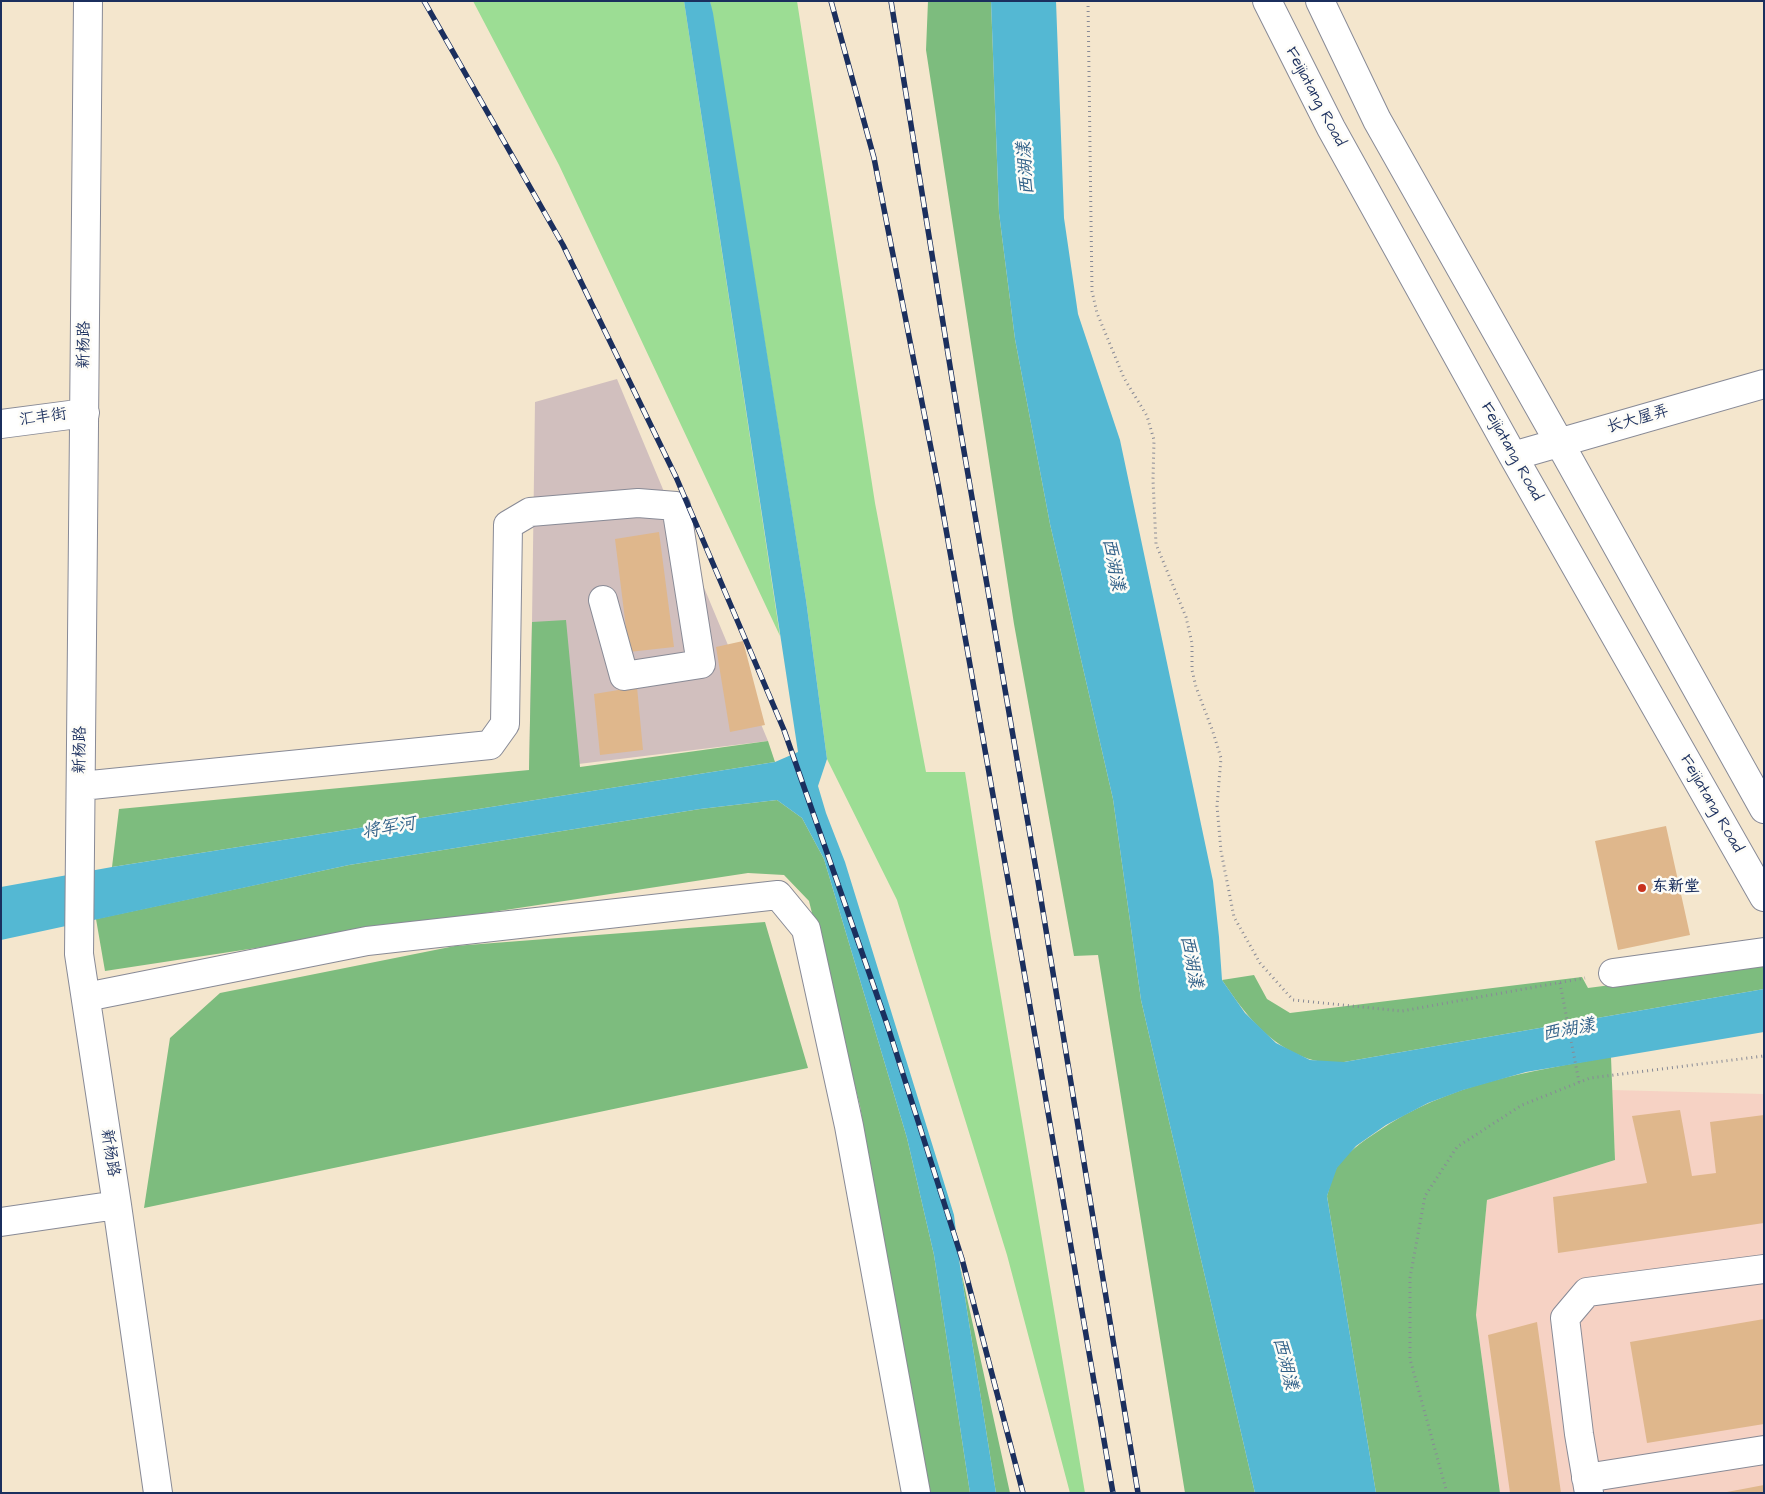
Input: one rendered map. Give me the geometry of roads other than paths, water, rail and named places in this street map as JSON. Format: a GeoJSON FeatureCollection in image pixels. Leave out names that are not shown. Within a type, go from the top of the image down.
{"type":"FeatureCollection","features":[{"type":"Feature","properties":{"kind":"street","name":"新杨路"},"geometry":{"type":"LineString","coordinates":[[88,1],[80,954],[158,1493]]}},
{"type":"Feature","properties":{"kind":"street","name":"Feijiatang Road"},"geometry":{"type":"LineString","coordinates":[[1267,1],[1331,128],[1513,456],[1764,897]]}},
{"type":"Feature","properties":{"kind":"street"},"geometry":{"type":"LineString","coordinates":[[1320,1],[1377,120],[1560,442],[1764,809]]}},
{"type":"Feature","properties":{"kind":"street","name":"长大屋弄"},"geometry":{"type":"LineString","coordinates":[[1513,456],[1764,384]]}},
{"type":"Feature","properties":{"kind":"street","name":"汇丰街"},"geometry":{"type":"LineString","coordinates":[[1,424],[85,413]]}},
{"type":"Feature","properties":{"kind":"street"},"geometry":{"type":"LineString","coordinates":[[81,786],[490,745],[505,724],[508,525],[530,512],[638,503],[676,506],[701,664],[624,676],[603,600]]}},
{"type":"Feature","properties":{"kind":"street"},"geometry":{"type":"LineString","coordinates":[[86,998],[368,941],[778,896],[806,929],[849,1126],[916,1493]]}},
{"type":"Feature","properties":{"kind":"street"},"geometry":{"type":"LineString","coordinates":[[1613,973],[1764,952]]}},
{"type":"Feature","properties":{"kind":"street"},"geometry":{"type":"LineString","coordinates":[[1,1222],[117,1205]]}},
{"type":"Feature","properties":{"kind":"street"},"geometry":{"type":"LineString","coordinates":[[1764,1269],[1587,1292],[1565,1318],[1587,1486],[1764,1450]]}},
{"type":"Feature","properties":{"kind":"water","name":"将军河"},"geometry":{"type":"Polygon","coordinates":[[[684,1],[710,1],[713,13],[806,600],[827,759],[818,786],[826,813],[845,862],[954,1215],[960,1266],[996,1493],[970,1493],[934,1255],[907,1138],[824,859],[802,818],[777,800],[700,809],[349,865],[1,940],[1,887],[112,867],[775,762],[798,752],[684,1]]]}},
{"type":"Feature","properties":{"kind":"water","name":"西湖漾"},"geometry":{"type":"Polygon","coordinates":[[[991,1],[1056,1],[1064,218],[1078,314],[1120,440],[1213,881],[1222,980],[1245,1013],[1276,1043],[1310,1060],[1344,1062],[1764,989],[1764,1032],[1526,1072],[1463,1090],[1428,1103],[1386,1125],[1356,1146],[1337,1168],[1327,1196],[1376,1493],[1255,1493],[1141,1000],[1113,799],[1050,524],[1015,339],[999,213],[991,1]]]}},
{"type":"Feature","properties":{"kind":"railway"},"geometry":{"type":"LineString","coordinates":[[424,1],[563,245],[676,477],[784,730],[887,1024],[962,1259],[1023,1493]]}},
{"type":"Feature","properties":{"kind":"railway"},"geometry":{"type":"LineString","coordinates":[[831,1],[874,158],[938,484],[1020,948],[1113,1493]]}},
{"type":"Feature","properties":{"kind":"railway"},"geometry":{"type":"LineString","coordinates":[[891,1],[960,428],[1038,881],[1138,1493]]}},
{"type":"Feature","properties":{"kind":"place","name":"东新堂"},"geometry":{"type":"Point","coordinates":[1642,888]}}]}
